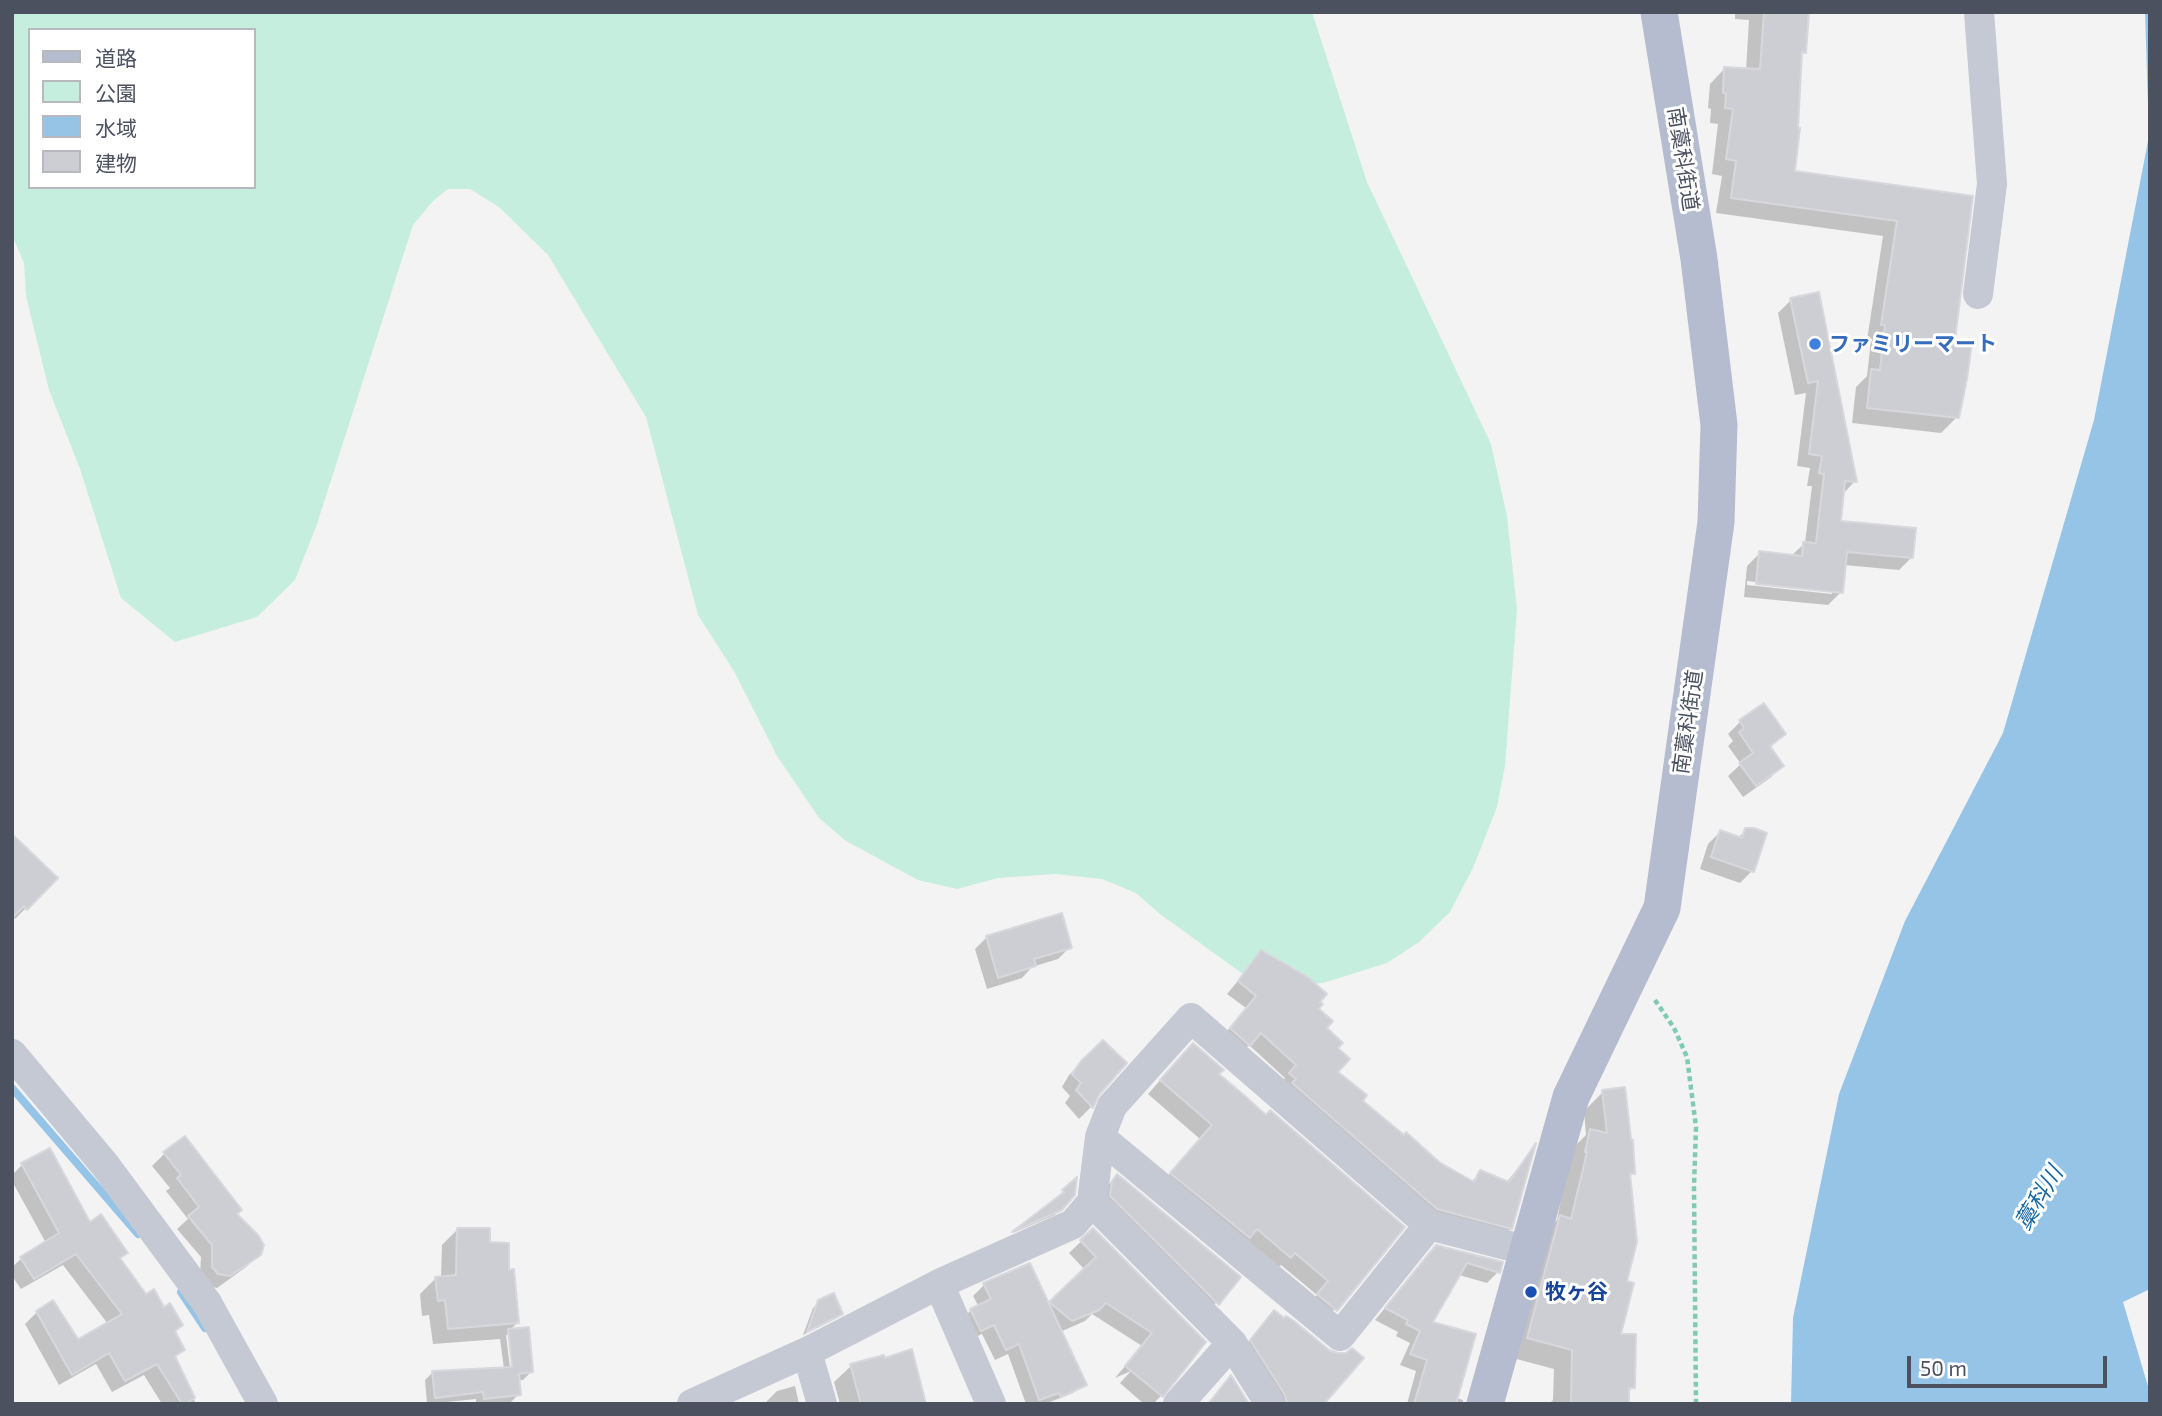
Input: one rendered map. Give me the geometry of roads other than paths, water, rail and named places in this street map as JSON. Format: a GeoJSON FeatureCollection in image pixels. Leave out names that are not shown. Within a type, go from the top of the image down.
{"type":"FeatureCollection","features":[{"type":"Feature","properties":{"kind":"main road","name":"南藁科街道"},"geometry":{"type":"LineString","coordinates":[[1485,1404],[1571,1097],[1662,908],[1716,522],[1719,425],[1699,259],[1659,12]]}},
{"type":"Feature","properties":{"kind":"street"},"geometry":{"type":"LineString","coordinates":[[1978,294],[1992,184],[1979,12]]}},
{"type":"Feature","properties":{"kind":"street"},"geometry":{"type":"LineString","coordinates":[[692,1404],[807,1352],[939,1284],[1073,1224],[1092,1202],[1100,1137],[1112,1106],[1191,1018],[1429,1225],[1529,1251]]}},
{"type":"Feature","properties":{"kind":"street"},"geometry":{"type":"LineString","coordinates":[[12,1054],[105,1165],[207,1303],[263,1404]]}},
{"type":"Feature","properties":{"kind":"street"},"geometry":{"type":"LineString","coordinates":[[1100,1137],[1340,1336],[1429,1225]]}},
{"type":"Feature","properties":{"kind":"street"},"geometry":{"type":"LineString","coordinates":[[1092,1202],[1232,1343],[1270,1404]]}},
{"type":"Feature","properties":{"kind":"street"},"geometry":{"type":"LineString","coordinates":[[939,1284],[991,1404]]}},
{"type":"Feature","properties":{"kind":"street"},"geometry":{"type":"LineString","coordinates":[[1178,1404],[1232,1343]]}},
{"type":"Feature","properties":{"kind":"street"},"geometry":{"type":"LineString","coordinates":[[807,1352],[822,1404]]}},
{"type":"Feature","properties":{"kind":"water","name":"藁科川"},"geometry":{"type":"Polygon","coordinates":[[[2145,12],[2150,12],[2150,1289],[2123,1302],[2150,1393],[2150,1404],[1791,1404],[1793,1318],[1839,1094],[1905,921],[2003,733],[2094,420],[2149,136],[2145,12]]]}},
{"type":"Feature","properties":{"kind":"waterway"},"geometry":{"type":"LineString","coordinates":[[12,1088],[138,1234]]}},
{"type":"Feature","properties":{"kind":"waterway"},"geometry":{"type":"LineString","coordinates":[[181,1292],[205,1328]]}},
{"type":"Feature","properties":{"kind":"place","name":"ファミリーマート"},"geometry":{"type":"Point","coordinates":[1815,344]}},
{"type":"Feature","properties":{"kind":"place","name":"牧ヶ谷"},"geometry":{"type":"Point","coordinates":[1531,1292]}}]}
